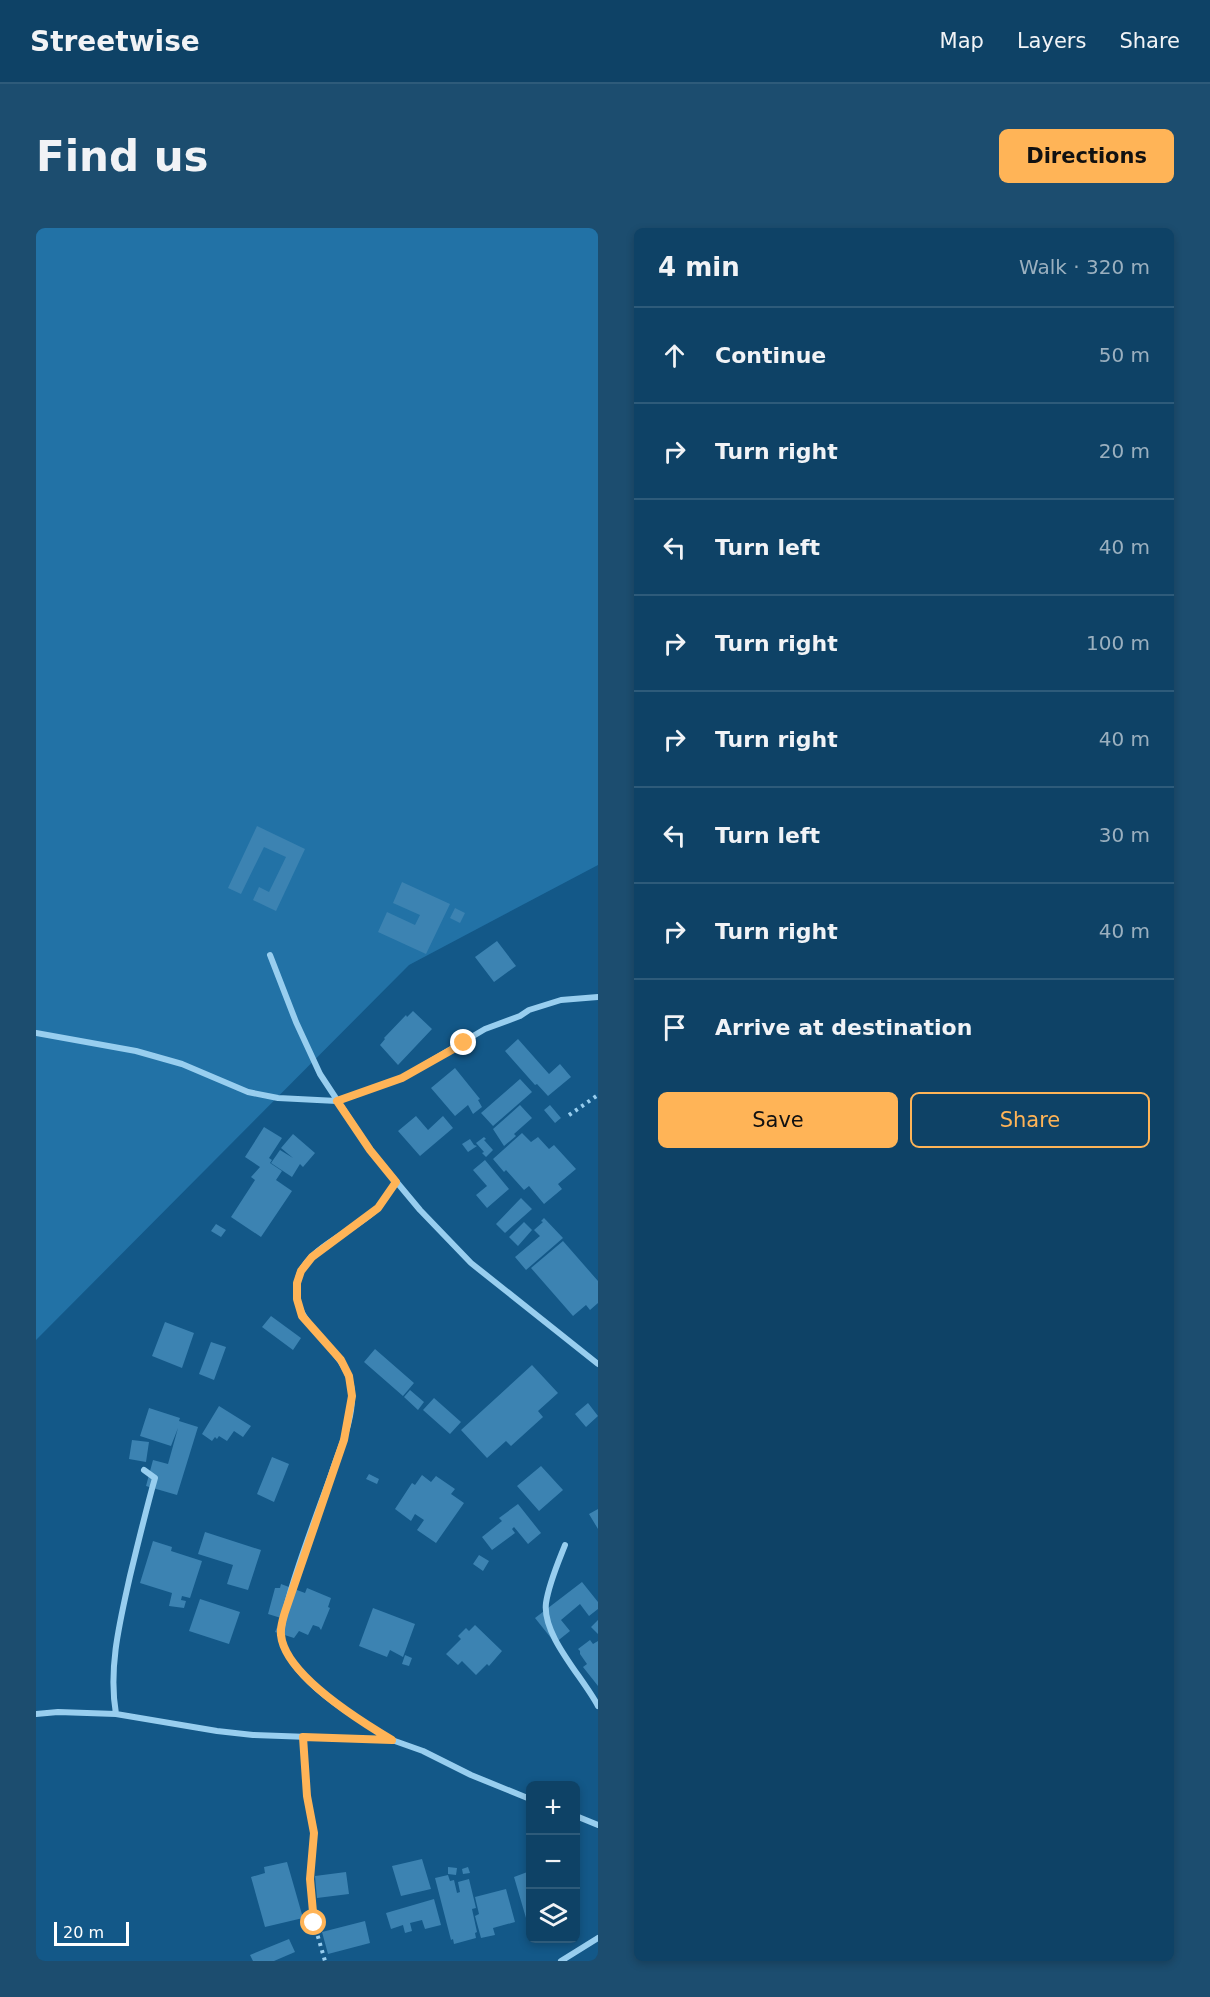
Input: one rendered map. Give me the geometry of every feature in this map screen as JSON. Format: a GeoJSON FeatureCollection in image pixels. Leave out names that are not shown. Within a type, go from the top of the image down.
{"type":"FeatureCollection","features":[{"type":"Feature","properties":{"kind":"street"},"geometry":{"type":"LineString","coordinates":[[270,955],[315,1064],[370,1150],[420,1210],[471,1263],[597,1363]]}},
{"type":"Feature","properties":{"kind":"street"},"geometry":{"type":"LineString","coordinates":[[36,1033],[136,1051],[182,1064],[248,1092],[278,1098],[337,1101],[402,1078],[485,1029],[520,1016],[529,1010],[561,1000],[598,997]]}},
{"type":"Feature","properties":{"kind":"street"},"geometry":{"type":"LineString","coordinates":[[392,1740],[313,1684],[292,1661],[282,1641],[281,1629],[292,1586],[344,1440],[352,1396],[349,1376],[341,1360],[302,1316],[297,1299],[297,1283],[301,1271],[312,1257],[378,1208],[396,1182]]}},
{"type":"Feature","properties":{"kind":"street"},"geometry":{"type":"LineString","coordinates":[[116,1714],[113,1681],[119,1627],[155,1478],[144,1470]]}},
{"type":"Feature","properties":{"kind":"street"},"geometry":{"type":"LineString","coordinates":[[565,1545],[550,1587],[546,1605],[547,1619],[563,1652],[598,1706]]}},
{"type":"Feature","properties":{"kind":"street"},"geometry":{"type":"LineString","coordinates":[[36,1714],[58,1712],[116,1714],[217,1731],[392,1740],[423,1750],[471,1774],[526,1797]]}},
{"type":"Feature","properties":{"kind":"street"},"geometry":{"type":"LineString","coordinates":[[580,1818],[598,1825]]}},
{"type":"Feature","properties":{"kind":"street"},"geometry":{"type":"LineString","coordinates":[[561,1961],[598,1938]]}},
{"type":"Feature","properties":{"kind":"path"},"geometry":{"type":"LineString","coordinates":[[569,1115],[598,1095]]}},
{"type":"Feature","properties":{"kind":"path"},"geometry":{"type":"LineString","coordinates":[[303,1737],[307,1796],[314,1833],[310,1879],[314,1923],[325,1961]]}},
{"type":"Feature","properties":{"kind":"shaded area"},"geometry":{"type":"Polygon","coordinates":[[[36,228],[598,228],[598,865],[409,965],[36,1340],[36,228]]]}},
{"type":"Feature","properties":{"kind":"building"},"geometry":{"type":"Polygon","coordinates":[[[257,826],[305,849],[276,911],[253,900],[259,887],[269,892],[286,857],[264,847],[241,894],[228,888],[257,826]]]}},
{"type":"Feature","properties":{"kind":"building"},"geometry":{"type":"Polygon","coordinates":[[[402,882],[450,904],[426,954],[378,932],[387,912],[415,925],[420,915],[393,903],[402,882]]]}},
{"type":"Feature","properties":{"kind":"building"},"geometry":{"type":"Polygon","coordinates":[[[455,908],[465,913],[460,923],[450,918],[455,908]]]}},
{"type":"Feature","properties":{"kind":"building"},"geometry":{"type":"Polygon","coordinates":[[[497,941],[516,966],[494,982],[475,957],[497,941]]]}},
{"type":"Feature","properties":{"kind":"building"},"geometry":{"type":"Polygon","coordinates":[[[413,1011],[432,1029],[398,1065],[380,1045],[406,1015],[407,1017],[413,1011]]]}},
{"type":"Feature","properties":{"kind":"building"},"geometry":{"type":"Polygon","coordinates":[[[518,1039],[549,1074],[560,1064],[571,1077],[548,1096],[505,1051],[518,1039]]]}},
{"type":"Feature","properties":{"kind":"building"},"geometry":{"type":"Polygon","coordinates":[[[455,1068],[480,1099],[478,1100],[482,1107],[473,1114],[468,1105],[455,1116],[431,1088],[455,1068]]]}},
{"type":"Feature","properties":{"kind":"building"},"geometry":{"type":"Polygon","coordinates":[[[520,1079],[532,1092],[493,1126],[481,1113],[520,1079]]]}},
{"type":"Feature","properties":{"kind":"building"},"geometry":{"type":"Polygon","coordinates":[[[520,1105],[532,1118],[504,1146],[493,1129],[520,1105]]]}},
{"type":"Feature","properties":{"kind":"building"},"geometry":{"type":"Polygon","coordinates":[[[550,1105],[561,1118],[555,1123],[544,1110],[550,1105]]]}},
{"type":"Feature","properties":{"kind":"building"},"geometry":{"type":"Polygon","coordinates":[[[416,1116],[428,1130],[443,1116],[453,1128],[420,1156],[398,1131],[416,1116]]]}},
{"type":"Feature","properties":{"kind":"building"},"geometry":{"type":"Polygon","coordinates":[[[264,1127],[282,1138],[269,1158],[272,1160],[270,1163],[282,1171],[276,1180],[292,1191],[261,1237],[231,1217],[255,1180],[251,1177],[260,1167],[245,1157],[264,1127]]]}},
{"type":"Feature","properties":{"kind":"building"},"geometry":{"type":"Polygon","coordinates":[[[522,1133],[531,1142],[538,1137],[549,1149],[554,1145],[576,1169],[558,1184],[562,1189],[544,1204],[529,1186],[524,1190],[493,1159],[522,1133]]]}},
{"type":"Feature","properties":{"kind":"building"},"geometry":{"type":"Polygon","coordinates":[[[293,1134],[315,1153],[303,1167],[300,1164],[292,1177],[271,1163],[280,1150],[293,1158],[281,1148],[293,1134]]]}},
{"type":"Feature","properties":{"kind":"building"},"geometry":{"type":"Polygon","coordinates":[[[484,1137],[493,1150],[486,1157],[476,1143],[484,1137]]]}},
{"type":"Feature","properties":{"kind":"building"},"geometry":{"type":"Polygon","coordinates":[[[470,1139],[477,1146],[468,1152],[462,1144],[470,1139]]]}},
{"type":"Feature","properties":{"kind":"building"},"geometry":{"type":"Polygon","coordinates":[[[485,1160],[509,1189],[487,1208],[476,1195],[487,1186],[473,1170],[485,1160]]]}},
{"type":"Feature","properties":{"kind":"building"},"geometry":{"type":"Polygon","coordinates":[[[521,1198],[532,1209],[505,1233],[496,1224],[521,1198]]]}},
{"type":"Feature","properties":{"kind":"building"},"geometry":{"type":"Polygon","coordinates":[[[544,1218],[563,1238],[526,1270],[515,1257],[540,1236],[534,1230],[544,1218]]]}},
{"type":"Feature","properties":{"kind":"building"},"geometry":{"type":"Polygon","coordinates":[[[524,1222],[532,1230],[518,1246],[509,1237],[524,1222]]]}},
{"type":"Feature","properties":{"kind":"building"},"geometry":{"type":"Polygon","coordinates":[[[216,1224],[226,1230],[221,1237],[211,1231],[216,1224]]]}},
{"type":"Feature","properties":{"kind":"building"},"geometry":{"type":"Polygon","coordinates":[[[563,1241],[598,1281],[598,1303],[590,1310],[586,1305],[573,1316],[531,1268],[563,1241]]]}},
{"type":"Feature","properties":{"kind":"building"},"geometry":{"type":"Polygon","coordinates":[[[271,1316],[301,1338],[293,1350],[262,1327],[271,1316]]]}},
{"type":"Feature","properties":{"kind":"building"},"geometry":{"type":"Polygon","coordinates":[[[165,1322],[194,1333],[182,1368],[152,1356],[165,1322]]]}},
{"type":"Feature","properties":{"kind":"building"},"geometry":{"type":"Polygon","coordinates":[[[211,1342],[226,1347],[214,1380],[199,1374],[211,1342]]]}},
{"type":"Feature","properties":{"kind":"building"},"geometry":{"type":"Polygon","coordinates":[[[375,1349],[414,1383],[403,1396],[364,1362],[375,1349]]]}},
{"type":"Feature","properties":{"kind":"building"},"geometry":{"type":"Polygon","coordinates":[[[532,1365],[558,1393],[538,1411],[543,1417],[511,1446],[506,1441],[487,1458],[461,1430],[532,1365]]]}},
{"type":"Feature","properties":{"kind":"building"},"geometry":{"type":"Polygon","coordinates":[[[410,1390],[424,1402],[418,1410],[404,1397],[410,1390]]]}},
{"type":"Feature","properties":{"kind":"building"},"geometry":{"type":"Polygon","coordinates":[[[434,1398],[461,1422],[450,1434],[423,1410],[434,1398]]]}},
{"type":"Feature","properties":{"kind":"building"},"geometry":{"type":"Polygon","coordinates":[[[588,1403],[598,1416],[586,1427],[575,1414],[588,1403]]]}},
{"type":"Feature","properties":{"kind":"building"},"geometry":{"type":"Polygon","coordinates":[[[219,1406],[251,1426],[243,1437],[234,1431],[227,1441],[219,1436],[212,1441],[202,1434],[219,1406]]]}},
{"type":"Feature","properties":{"kind":"building"},"geometry":{"type":"Polygon","coordinates":[[[149,1408],[180,1418],[179,1421],[198,1427],[177,1495],[146,1486],[153,1460],[168,1464],[178,1428],[171,1446],[140,1436],[149,1408]]]}},
{"type":"Feature","properties":{"kind":"building"},"geometry":{"type":"Polygon","coordinates":[[[132,1440],[149,1442],[146,1462],[129,1459],[132,1440]]]}},
{"type":"Feature","properties":{"kind":"building"},"geometry":{"type":"Polygon","coordinates":[[[272,1457],[289,1464],[274,1502],[257,1494],[272,1457]]]}},
{"type":"Feature","properties":{"kind":"building"},"geometry":{"type":"Polygon","coordinates":[[[541,1466],[563,1490],[539,1511],[517,1486],[541,1466]]]}},
{"type":"Feature","properties":{"kind":"building"},"geometry":{"type":"Polygon","coordinates":[[[369,1474],[379,1479],[377,1484],[366,1479],[369,1474]]]}},
{"type":"Feature","properties":{"kind":"building"},"geometry":{"type":"Polygon","coordinates":[[[422,1475],[431,1482],[436,1476],[455,1489],[451,1494],[464,1503],[436,1543],[417,1530],[424,1520],[415,1514],[411,1521],[395,1509],[412,1483],[415,1485],[422,1475]]]}},
{"type":"Feature","properties":{"kind":"building"},"geometry":{"type":"Polygon","coordinates":[[[518,1504],[541,1533],[528,1544],[514,1527],[512,1529],[515,1533],[492,1550],[482,1537],[502,1521],[499,1518],[518,1504]]]}},
{"type":"Feature","properties":{"kind":"building"},"geometry":{"type":"Polygon","coordinates":[[[598,1509],[598,1529],[589,1514],[598,1509]]]}},
{"type":"Feature","properties":{"kind":"building"},"geometry":{"type":"Polygon","coordinates":[[[205,1532],[261,1550],[248,1590],[227,1584],[233,1565],[198,1554],[205,1532]]]}},
{"type":"Feature","properties":{"kind":"building"},"geometry":{"type":"Polygon","coordinates":[[[153,1541],[172,1547],[171,1551],[202,1561],[190,1598],[182,1596],[181,1600],[186,1601],[184,1608],[169,1606],[172,1593],[140,1583],[153,1541]]]}},
{"type":"Feature","properties":{"kind":"building"},"geometry":{"type":"Polygon","coordinates":[[[479,1555],[489,1561],[483,1571],[473,1564],[479,1555]]]}},
{"type":"Feature","properties":{"kind":"building"},"geometry":{"type":"Polygon","coordinates":[[[582,1582],[598,1602],[598,1609],[589,1616],[580,1604],[561,1620],[570,1631],[555,1643],[535,1618],[582,1582]]]}},
{"type":"Feature","properties":{"kind":"building"},"geometry":{"type":"Polygon","coordinates":[[[281,1584],[305,1593],[307,1588],[331,1598],[328,1607],[330,1608],[321,1630],[313,1625],[308,1635],[299,1631],[294,1638],[275,1632],[281,1618],[268,1614],[275,1588],[280,1588],[281,1584]]]}},
{"type":"Feature","properties":{"kind":"building"},"geometry":{"type":"Polygon","coordinates":[[[200,1599],[240,1612],[229,1644],[189,1631],[200,1599]]]}},
{"type":"Feature","properties":{"kind":"building"},"geometry":{"type":"Polygon","coordinates":[[[373,1608],[415,1624],[403,1657],[390,1650],[387,1657],[359,1646],[373,1608]]]}},
{"type":"Feature","properties":{"kind":"building"},"geometry":{"type":"Polygon","coordinates":[[[598,1620],[598,1634],[591,1627],[598,1620]]]}},
{"type":"Feature","properties":{"kind":"building"},"geometry":{"type":"Polygon","coordinates":[[[475,1625],[502,1651],[489,1666],[487,1664],[476,1675],[462,1661],[458,1665],[446,1654],[461,1639],[458,1636],[466,1628],[469,1631],[475,1625]]]}},
{"type":"Feature","properties":{"kind":"building"},"geometry":{"type":"Polygon","coordinates":[[[590,1640],[593,1644],[598,1641],[598,1686],[583,1667],[587,1664],[578,1649],[590,1640]]]}},
{"type":"Feature","properties":{"kind":"building"},"geometry":{"type":"Polygon","coordinates":[[[405,1655],[412,1658],[409,1666],[402,1664],[405,1655]]]}},
{"type":"Feature","properties":{"kind":"building"},"geometry":{"type":"Polygon","coordinates":[[[422,1859],[431,1889],[401,1896],[392,1866],[422,1859]]]}},
{"type":"Feature","properties":{"kind":"building"},"geometry":{"type":"Polygon","coordinates":[[[287,1862],[303,1918],[265,1927],[251,1877],[265,1873],[264,1867],[287,1862]]]}},
{"type":"Feature","properties":{"kind":"building"},"geometry":{"type":"Polygon","coordinates":[[[448,1867],[457,1868],[456,1875],[448,1874],[448,1867]]]}},
{"type":"Feature","properties":{"kind":"building"},"geometry":{"type":"Polygon","coordinates":[[[468,1867],[470,1873],[463,1874],[462,1869],[468,1867]]]}},
{"type":"Feature","properties":{"kind":"building"},"geometry":{"type":"Polygon","coordinates":[[[346,1872],[349,1894],[317,1898],[315,1876],[346,1872]]]}},
{"type":"Feature","properties":{"kind":"building"},"geometry":{"type":"Polygon","coordinates":[[[526,1872],[526,1918],[514,1877],[526,1872]]]}},
{"type":"Feature","properties":{"kind":"building"},"geometry":{"type":"Polygon","coordinates":[[[448,1875],[450,1881],[454,1880],[457,1893],[460,1892],[458,1882],[469,1879],[476,1908],[472,1909],[477,1932],[475,1933],[476,1938],[454,1944],[435,1878],[448,1875]]]}},
{"type":"Feature","properties":{"kind":"building"},"geometry":{"type":"Polygon","coordinates":[[[506,1889],[515,1922],[493,1928],[495,1935],[481,1938],[475,1916],[479,1914],[475,1897],[506,1889]]]}},
{"type":"Feature","properties":{"kind":"building"},"geometry":{"type":"Polygon","coordinates":[[[434,1899],[441,1925],[425,1929],[422,1920],[410,1923],[412,1931],[405,1933],[403,1925],[391,1929],[386,1913],[434,1899]]]}},
{"type":"Feature","properties":{"kind":"building"},"geometry":{"type":"Polygon","coordinates":[[[365,1921],[370,1943],[328,1954],[322,1932],[365,1921]]]}},
{"type":"Feature","properties":{"kind":"building"},"geometry":{"type":"Polygon","coordinates":[[[289,1939],[295,1952],[274,1961],[253,1961],[250,1955],[289,1939]]]}},
{"type":"Feature","properties":{"kind":"route"},"geometry":{"type":"LineString","coordinates":[[314,1923],[310,1879],[314,1833],[307,1796],[303,1737],[392,1740],[346,1710],[313,1684],[292,1661],[282,1641],[282,1623],[292,1586],[344,1440],[352,1396],[349,1376],[341,1360],[302,1316],[297,1299],[297,1283],[301,1271],[312,1257],[378,1208],[396,1182],[370,1150],[337,1101],[402,1078],[464,1043]]}}]}
